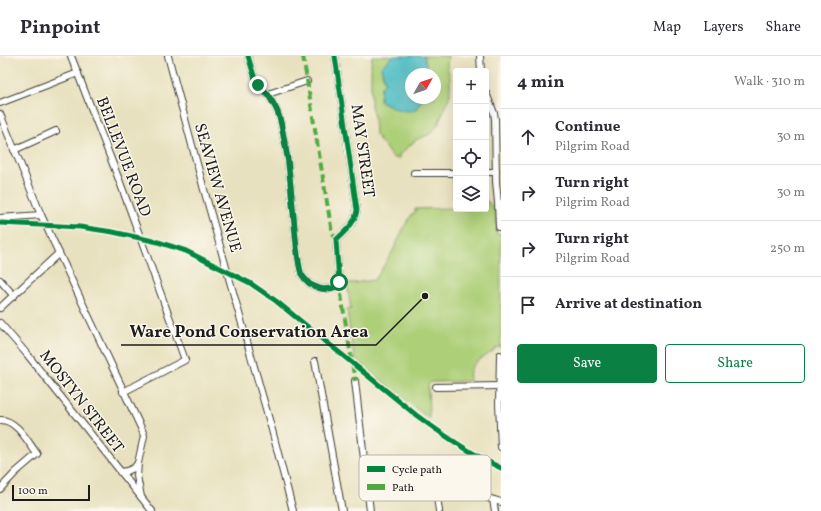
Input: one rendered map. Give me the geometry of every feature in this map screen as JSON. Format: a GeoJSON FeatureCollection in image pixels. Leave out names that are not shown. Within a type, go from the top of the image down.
{"type":"FeatureCollection","features":[{"type":"Feature","properties":{"kind":"street","name":"BELLEVUE ROAD"},"geometry":{"type":"LineString","coordinates":[[72,56],[185,360],[123,392]]}},
{"type":"Feature","properties":{"kind":"street","name":"SEAVIEW AVENUE"},"geometry":{"type":"LineString","coordinates":[[168,56],[272,430],[293,511]]}},
{"type":"Feature","properties":{"kind":"street"},"geometry":{"type":"LineString","coordinates":[[248,56],[258,85],[268,94],[307,81]]}},
{"type":"Feature","properties":{"kind":"street","name":"MAY STREET"},"geometry":{"type":"LineString","coordinates":[[268,94],[279,115],[285,143],[301,274],[310,284],[322,289],[329,289],[337,286],[339,282],[337,238],[352,224],[356,217],[357,210],[335,56]]}},
{"type":"Feature","properties":{"kind":"street"},"geometry":{"type":"LineString","coordinates":[[480,56],[482,68]]}},
{"type":"Feature","properties":{"kind":"street"},"geometry":{"type":"LineString","coordinates":[[0,103],[78,73]]}},
{"type":"Feature","properties":{"kind":"street"},"geometry":{"type":"LineString","coordinates":[[489,100],[495,119],[496,172],[500,203],[499,227]]}},
{"type":"Feature","properties":{"kind":"street"},"geometry":{"type":"LineString","coordinates":[[0,114],[41,215],[144,436],[138,463],[137,476],[141,498]]}},
{"type":"Feature","properties":{"kind":"street"},"geometry":{"type":"LineString","coordinates":[[14,150],[56,131]]}},
{"type":"Feature","properties":{"kind":"street"},"geometry":{"type":"LineString","coordinates":[[489,172],[496,172]]}},
{"type":"Feature","properties":{"kind":"street"},"geometry":{"type":"LineString","coordinates":[[414,173],[453,173]]}},
{"type":"Feature","properties":{"kind":"street"},"geometry":{"type":"LineString","coordinates":[[0,218],[41,215]]}},
{"type":"Feature","properties":{"kind":"street"},"geometry":{"type":"LineString","coordinates":[[0,308],[60,253]]}},
{"type":"Feature","properties":{"kind":"street"},"geometry":{"type":"LineString","coordinates":[[0,280],[14,296]]}},
{"type":"Feature","properties":{"kind":"street","name":"MOSTYN STREET"},"geometry":{"type":"LineString","coordinates":[[0,323],[26,353],[152,511]]}},
{"type":"Feature","properties":{"kind":"street"},"geometry":{"type":"LineString","coordinates":[[500,355],[501,447]]}},
{"type":"Feature","properties":{"kind":"street"},"geometry":{"type":"LineString","coordinates":[[315,361],[342,511]]}},
{"type":"Feature","properties":{"kind":"street"},"geometry":{"type":"LineString","coordinates":[[355,381],[364,455]]}},
{"type":"Feature","properties":{"kind":"street"},"geometry":{"type":"LineString","coordinates":[[436,387],[500,386]]}},
{"type":"Feature","properties":{"kind":"street"},"geometry":{"type":"LineString","coordinates":[[0,420],[5,420],[14,424],[37,454],[16,472],[0,489]]}},
{"type":"Feature","properties":{"kind":"street"},"geometry":{"type":"LineString","coordinates":[[120,472],[134,468],[138,463]]}},
{"type":"Feature","properties":{"kind":"street"},"geometry":{"type":"LineString","coordinates":[[495,511],[493,500],[501,502]]}},
{"type":"Feature","properties":{"kind":"street"},"geometry":{"type":"LineString","coordinates":[[369,501],[370,511]]}},
{"type":"Feature","properties":{"kind":"street"},"geometry":{"type":"LineString","coordinates":[[438,501],[439,511]]}},
{"type":"Feature","properties":{"kind":"green space"},"geometry":{"type":"Polygon","coordinates":[[[372,56],[393,56],[383,65],[382,73],[385,82],[381,87],[380,101],[415,110],[419,104],[441,104],[441,68],[427,68],[424,56],[448,56],[447,66],[450,78],[450,95],[438,125],[430,134],[416,140],[399,155],[399,159],[392,157],[375,134],[374,117],[371,106],[372,56]]]}},
{"type":"Feature","properties":{"kind":"green space"},"geometry":{"type":"Polygon","coordinates":[[[489,202],[496,215],[496,234],[501,234],[501,347],[497,347],[474,364],[470,371],[470,381],[431,382],[428,385],[429,419],[354,358],[347,310],[351,309],[347,284],[374,280],[394,249],[404,227],[412,214],[415,213],[415,209],[453,208],[453,212],[489,212],[489,202]]]}},
{"type":"Feature","properties":{"kind":"water"},"geometry":{"type":"Polygon","coordinates":[[[393,56],[424,56],[427,68],[405,68],[405,104],[419,104],[415,110],[401,110],[380,101],[381,87],[385,82],[381,67],[393,56]]]}},
{"type":"Feature","properties":{"kind":"marked path"},"geometry":{"type":"LineString","coordinates":[[303,56],[332,233],[336,242]]}},
{"type":"Feature","properties":{"kind":"marked path"},"geometry":{"type":"LineString","coordinates":[[339,282],[355,381]]}},
{"type":"Feature","properties":{"kind":"cycle path"},"geometry":{"type":"LineString","coordinates":[[248,56],[255,79],[258,85],[268,94],[280,120],[288,161],[296,243],[301,274],[310,284],[322,289],[334,288],[339,282],[336,240],[352,223],[357,210],[335,56]]}},
{"type":"Feature","properties":{"kind":"cycle path"},"geometry":{"type":"LineString","coordinates":[[0,223],[80,227],[113,232],[158,242],[186,251],[250,283],[276,301],[416,415],[436,430],[476,455]]}},
{"type":"Feature","properties":{"kind":"cycle path"},"geometry":{"type":"LineString","coordinates":[[491,463],[501,468]]}},
{"type":"Feature","properties":{"kind":"place","name":"Ware Pond Conservation Area"},"geometry":{"type":"Point","coordinates":[425,296]}},
{"type":"Feature","properties":{"kind":"route"},"geometry":{"type":"LineString","coordinates":[[258,85],[268,94],[280,120],[288,161],[296,243],[301,274],[310,284],[322,289],[334,288],[339,282]]}}]}
